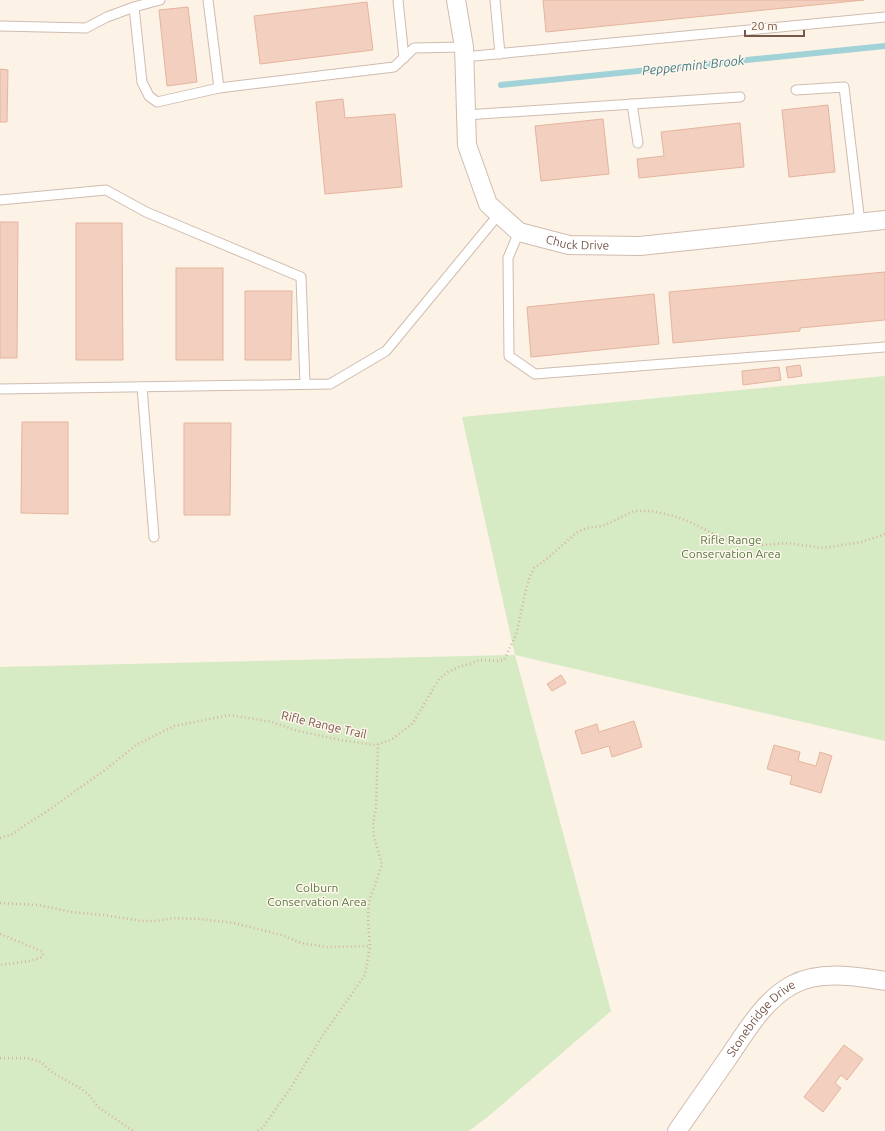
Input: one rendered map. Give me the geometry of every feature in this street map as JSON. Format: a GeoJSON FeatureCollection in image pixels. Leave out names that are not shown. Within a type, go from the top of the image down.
{"type":"FeatureCollection","features":[{"type":"Feature","properties":{"kind":"street","name":"Chuck Drive"},"geometry":{"type":"LineString","coordinates":[[456,0],[464,52],[467,145],[488,204],[519,232],[569,245],[640,246],[885,220]]}},
{"type":"Feature","properties":{"kind":"street","name":"Stonebridge Drive"},"geometry":{"type":"LineString","coordinates":[[677,1131],[756,1017],[773,999],[787,988],[810,978],[829,976],[852,976],[885,981]]}},
{"type":"Feature","properties":{"kind":"lane"},"geometry":{"type":"LineString","coordinates":[[0,26],[86,28],[107,17],[134,7],[160,0]]}},
{"type":"Feature","properties":{"kind":"lane"},"geometry":{"type":"LineString","coordinates":[[208,0],[218,88]]}},
{"type":"Feature","properties":{"kind":"lane"},"geometry":{"type":"LineString","coordinates":[[398,0],[404,58]]}},
{"type":"Feature","properties":{"kind":"lane"},"geometry":{"type":"LineString","coordinates":[[495,0],[500,54]]}},
{"type":"Feature","properties":{"kind":"lane"},"geometry":{"type":"LineString","coordinates":[[134,7],[142,82],[149,96],[157,102],[218,88],[394,67],[414,48],[500,54],[885,17]]}},
{"type":"Feature","properties":{"kind":"lane"},"geometry":{"type":"LineString","coordinates":[[796,90],[844,88],[860,223]]}},
{"type":"Feature","properties":{"kind":"lane"},"geometry":{"type":"LineString","coordinates":[[466,115],[740,97]]}},
{"type":"Feature","properties":{"kind":"lane"},"geometry":{"type":"LineString","coordinates":[[632,104],[638,143]]}},
{"type":"Feature","properties":{"kind":"lane"},"geometry":{"type":"LineString","coordinates":[[0,200],[106,190],[146,212],[301,277],[305,384]]}},
{"type":"Feature","properties":{"kind":"lane"},"geometry":{"type":"LineString","coordinates":[[0,389],[330,384],[386,351],[500,214]]}},
{"type":"Feature","properties":{"kind":"lane"},"geometry":{"type":"LineString","coordinates":[[519,232],[508,258],[509,356],[535,374],[885,347]]}},
{"type":"Feature","properties":{"kind":"lane"},"geometry":{"type":"LineString","coordinates":[[142,387],[154,537]]}},
{"type":"Feature","properties":{"kind":"path","name":"Rifle Range Trail"},"geometry":{"type":"LineString","coordinates":[[0,838],[13,834],[46,812],[109,767],[136,745],[174,726],[230,715],[272,722],[341,740],[374,745],[391,740],[413,723],[439,679],[448,672],[479,660],[504,660],[516,635],[525,594],[534,568],[548,558],[576,533],[586,528],[603,526],[634,511],[642,510],[674,516],[731,541],[758,544],[788,543],[823,548],[862,542],[885,534]]}},
{"type":"Feature","properties":{"kind":"path"},"geometry":{"type":"LineString","coordinates":[[258,1131],[263,1127],[290,1089],[321,1038],[365,975],[370,946],[368,920],[369,902],[382,865],[374,837],[373,823],[376,808],[378,744]]}},
{"type":"Feature","properties":{"kind":"path"},"geometry":{"type":"LineString","coordinates":[[0,903],[38,905],[72,912],[141,921],[157,921],[173,918],[200,919],[234,923],[282,935],[301,943],[327,947],[370,946]]}},
{"type":"Feature","properties":{"kind":"path"},"geometry":{"type":"LineString","coordinates":[[0,934],[43,953],[42,957],[30,961],[0,965]]}},
{"type":"Feature","properties":{"kind":"path"},"geometry":{"type":"LineString","coordinates":[[0,1058],[28,1058],[41,1062],[53,1073],[80,1088],[89,1095],[98,1107],[133,1131]]}},
{"type":"Feature","properties":{"kind":"green space","name":"Rifle Range Conservation Area"},"geometry":{"type":"Polygon","coordinates":[[[885,376],[885,741],[515,655],[462,417],[885,376]]]}},
{"type":"Feature","properties":{"kind":"green space","name":"Colburn Conservation Area"},"geometry":{"type":"Polygon","coordinates":[[[515,655],[611,1011],[490,1115],[469,1131],[0,1131],[0,667],[515,655]]]}},
{"type":"Feature","properties":{"kind":"building"},"geometry":{"type":"Polygon","coordinates":[[[543,0],[864,0],[546,32],[543,0]]]}},
{"type":"Feature","properties":{"kind":"building"},"geometry":{"type":"Polygon","coordinates":[[[367,2],[373,50],[260,64],[254,16],[367,2]]]}},
{"type":"Feature","properties":{"kind":"building"},"geometry":{"type":"Polygon","coordinates":[[[188,7],[197,82],[167,86],[159,10],[188,7]]]}},
{"type":"Feature","properties":{"kind":"building"},"geometry":{"type":"Polygon","coordinates":[[[0,69],[8,70],[7,122],[0,122],[0,69]]]}},
{"type":"Feature","properties":{"kind":"building"},"geometry":{"type":"Polygon","coordinates":[[[343,99],[345,118],[395,114],[402,187],[325,194],[316,102],[343,99]]]}},
{"type":"Feature","properties":{"kind":"building"},"geometry":{"type":"Polygon","coordinates":[[[828,105],[835,172],[789,177],[782,110],[828,105]]]}},
{"type":"Feature","properties":{"kind":"building"},"geometry":{"type":"Polygon","coordinates":[[[603,119],[609,174],[541,181],[535,126],[603,119]]]}},
{"type":"Feature","properties":{"kind":"building"},"geometry":{"type":"Polygon","coordinates":[[[740,123],[744,167],[639,178],[637,159],[664,156],[661,132],[740,123]]]}},
{"type":"Feature","properties":{"kind":"building"},"geometry":{"type":"Polygon","coordinates":[[[0,222],[18,222],[17,358],[0,358],[0,222]]]}},
{"type":"Feature","properties":{"kind":"building"},"geometry":{"type":"Polygon","coordinates":[[[76,223],[122,223],[123,360],[76,360],[76,223]]]}},
{"type":"Feature","properties":{"kind":"building"},"geometry":{"type":"Polygon","coordinates":[[[176,268],[223,268],[223,360],[176,360],[176,268]]]}},
{"type":"Feature","properties":{"kind":"building"},"geometry":{"type":"Polygon","coordinates":[[[885,272],[885,320],[800,328],[800,331],[673,343],[669,292],[885,272]]]}},
{"type":"Feature","properties":{"kind":"building"},"geometry":{"type":"Polygon","coordinates":[[[245,291],[292,291],[291,360],[245,360],[245,291]]]}},
{"type":"Feature","properties":{"kind":"building"},"geometry":{"type":"Polygon","coordinates":[[[654,294],[659,344],[531,357],[527,307],[654,294]]]}},
{"type":"Feature","properties":{"kind":"building"},"geometry":{"type":"Polygon","coordinates":[[[800,365],[802,376],[788,378],[786,367],[800,365]]]}},
{"type":"Feature","properties":{"kind":"building"},"geometry":{"type":"Polygon","coordinates":[[[779,367],[781,380],[743,385],[742,371],[779,367]]]}},
{"type":"Feature","properties":{"kind":"building"},"geometry":{"type":"Polygon","coordinates":[[[22,422],[68,422],[68,514],[21,513],[22,422]]]}},
{"type":"Feature","properties":{"kind":"building"},"geometry":{"type":"Polygon","coordinates":[[[184,423],[231,423],[230,515],[184,515],[184,423]]]}},
{"type":"Feature","properties":{"kind":"building"},"geometry":{"type":"Polygon","coordinates":[[[561,675],[566,683],[552,691],[547,684],[561,675]]]}},
{"type":"Feature","properties":{"kind":"building"},"geometry":{"type":"Polygon","coordinates":[[[634,721],[642,747],[612,757],[609,746],[582,754],[575,731],[597,724],[599,732],[634,721]]]}},
{"type":"Feature","properties":{"kind":"building"},"geometry":{"type":"Polygon","coordinates":[[[774,745],[800,752],[798,761],[816,766],[820,752],[832,756],[821,793],[790,784],[792,776],[767,769],[774,745]]]}},
{"type":"Feature","properties":{"kind":"building"},"geometry":{"type":"Polygon","coordinates":[[[844,1045],[863,1059],[847,1080],[841,1075],[835,1083],[841,1088],[823,1112],[804,1097],[844,1045]]]}},
{"type":"Feature","properties":{"kind":"waterway","name":"Peppermint Brook"},"geometry":{"type":"LineString","coordinates":[[501,85],[885,46]]}}]}
